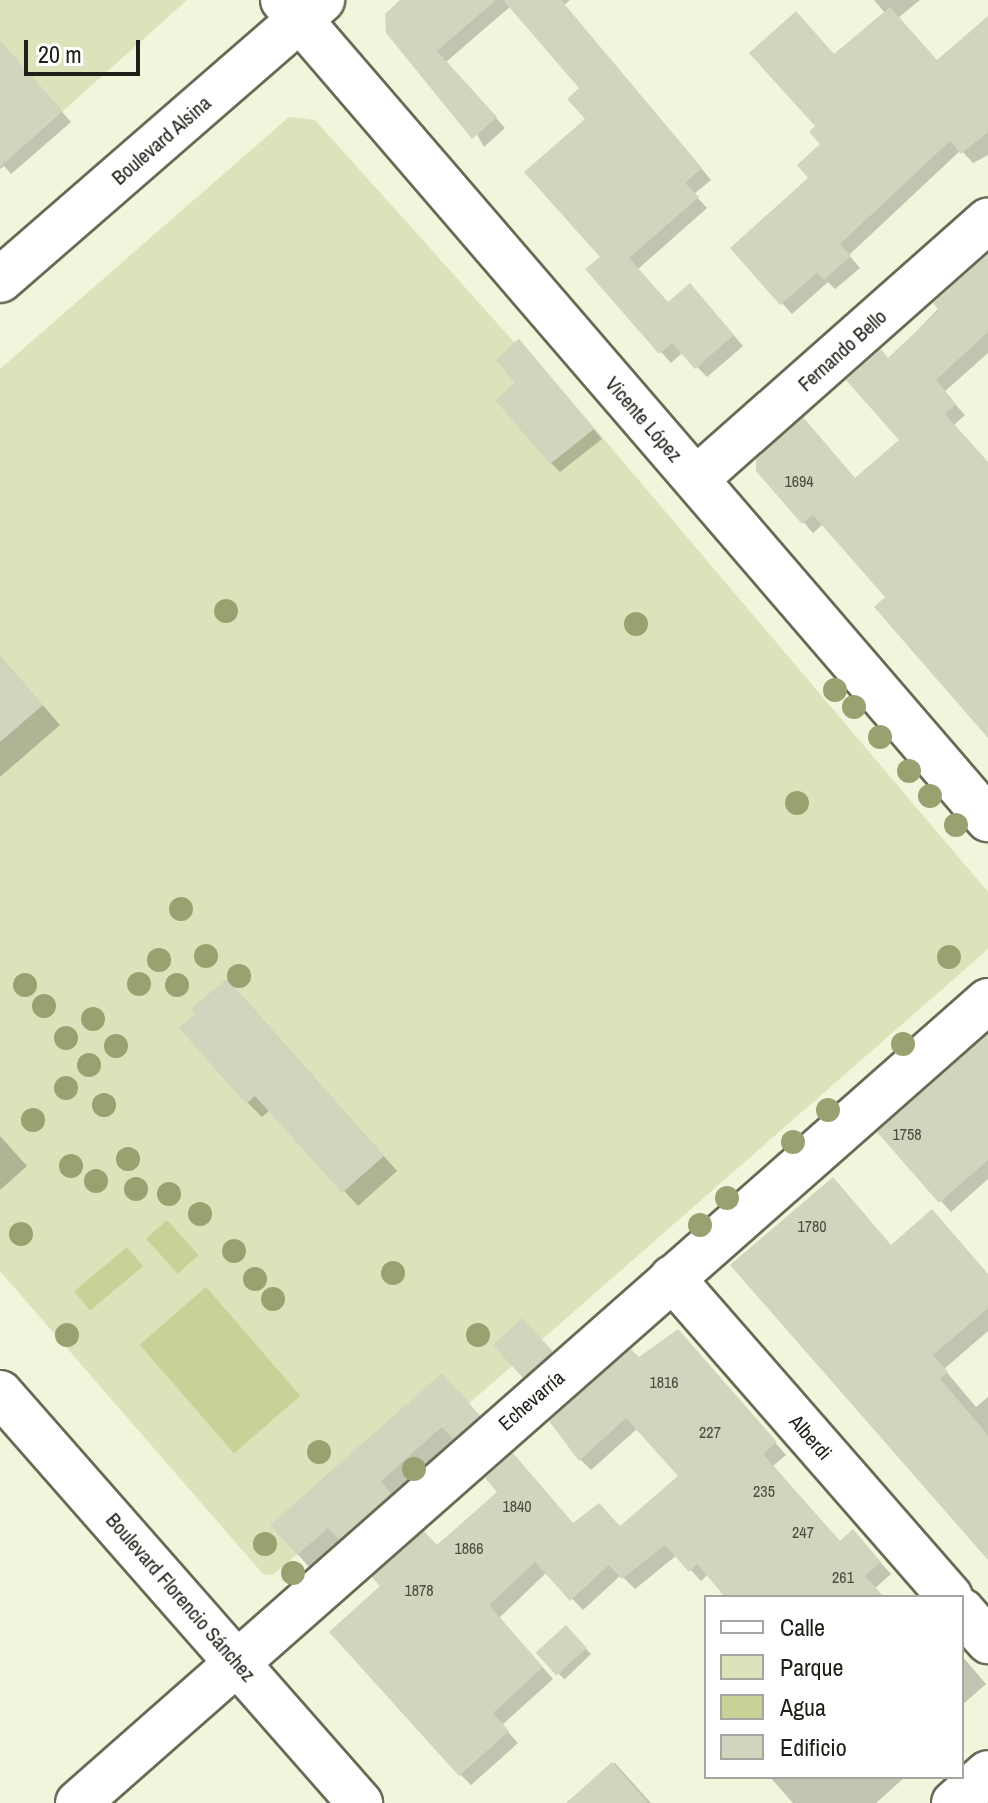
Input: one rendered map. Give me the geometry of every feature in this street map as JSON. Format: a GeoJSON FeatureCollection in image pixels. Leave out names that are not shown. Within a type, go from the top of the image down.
{"type":"FeatureCollection","features":[{"type":"Feature","properties":{"kind":"street","name":"Boulevard Alsina"},"geometry":{"type":"LineString","coordinates":[[0,280],[302,6]]}},
{"type":"Feature","properties":{"kind":"street","name":"Vicente López"},"geometry":{"type":"LineString","coordinates":[[302,6],[696,479],[988,819]]}},
{"type":"Feature","properties":{"kind":"street","name":"Fernando Bello"},"geometry":{"type":"LineString","coordinates":[[696,479],[988,221]]}},
{"type":"Feature","properties":{"kind":"street","name":"Echevarría"},"geometry":{"type":"LineString","coordinates":[[78,1803],[240,1665],[283,1618],[988,1001]]}},
{"type":"Feature","properties":{"kind":"street","name":"Alberdi"},"geometry":{"type":"LineString","coordinates":[[672,1278],[948,1595]]}},
{"type":"Feature","properties":{"kind":"street","name":"Boulevard Florencio Sánchez"},"geometry":{"type":"LineString","coordinates":[[0,1393],[360,1803]]}},
{"type":"Feature","properties":{"kind":"street"},"geometry":{"type":"LineString","coordinates":[[964,1613],[988,1641]]}},
{"type":"Feature","properties":{"kind":"street"},"geometry":{"type":"LineString","coordinates":[[954,1803],[988,1773]]}},
{"type":"Feature","properties":{"kind":"green space"},"geometry":{"type":"Polygon","coordinates":[[[0,0],[187,0],[63,111],[0,40],[0,0]]]}},
{"type":"Feature","properties":{"kind":"green space"},"geometry":{"type":"Polygon","coordinates":[[[289,117],[315,120],[514,342],[519,339],[988,892],[988,949],[273,1575],[263,1574],[0,1271],[0,369],[289,117]]]}},
{"type":"Feature","properties":{"kind":"water"},"geometry":{"type":"Polygon","coordinates":[[[167,1220],[198,1255],[178,1274],[146,1239],[167,1220]]]}},
{"type":"Feature","properties":{"kind":"water"},"geometry":{"type":"Polygon","coordinates":[[[127,1247],[143,1266],[90,1311],[74,1291],[127,1247]]]}},
{"type":"Feature","properties":{"kind":"water"},"geometry":{"type":"Polygon","coordinates":[[[206,1287],[300,1396],[234,1453],[140,1345],[206,1287]]]}},
{"type":"Feature","properties":{"kind":"building"},"geometry":{"type":"Polygon","coordinates":[[[400,0],[496,0],[437,51],[497,117],[472,139],[386,33],[385,14],[400,0]]]}},
{"type":"Feature","properties":{"kind":"building"},"geometry":{"type":"Polygon","coordinates":[[[503,0],[561,0],[702,168],[685,183],[699,197],[629,258],[668,302],[690,283],[734,335],[695,369],[672,343],[659,354],[585,269],[600,257],[524,172],[585,119],[567,99],[579,88],[503,0]]]}},
{"type":"Feature","properties":{"kind":"building"},"geometry":{"type":"Polygon","coordinates":[[[890,7],[937,60],[988,16],[988,132],[961,154],[950,141],[840,244],[851,256],[824,280],[817,273],[780,305],[730,248],[808,178],[797,165],[820,144],[809,132],[815,126],[749,53],[796,11],[834,54],[890,7]]]}},
{"type":"Feature","properties":{"kind":"building"},"geometry":{"type":"Polygon","coordinates":[[[0,40],[63,111],[0,167],[0,40]]]}},
{"type":"Feature","properties":{"kind":"building"},"geometry":{"type":"Polygon","coordinates":[[[988,254],[988,332],[936,380],[956,404],[945,414],[988,462],[988,738],[874,607],[885,597],[813,515],[802,524],[756,471],[756,459],[803,417],[855,478],[899,440],[846,380],[881,349],[888,358],[939,310],[933,303],[988,254]]]}},
{"type":"Feature","properties":{"kind":"building"},"geometry":{"type":"Polygon","coordinates":[[[519,339],[594,429],[550,464],[495,400],[515,383],[496,360],[519,339]]]}},
{"type":"Feature","properties":{"kind":"building"},"geometry":{"type":"Polygon","coordinates":[[[0,656],[43,705],[0,742],[0,656]]]}},
{"type":"Feature","properties":{"kind":"building"},"geometry":{"type":"Polygon","coordinates":[[[227,979],[384,1156],[342,1193],[255,1096],[246,1104],[179,1028],[195,1014],[191,1008],[227,979]]]}},
{"type":"Feature","properties":{"kind":"building"},"geometry":{"type":"Polygon","coordinates":[[[988,1034],[988,1160],[939,1203],[877,1132],[988,1034]]]}},
{"type":"Feature","properties":{"kind":"building"},"geometry":{"type":"Polygon","coordinates":[[[833,1177],[891,1245],[932,1209],[988,1274],[988,1308],[933,1355],[948,1372],[940,1379],[988,1435],[988,1560],[730,1265],[833,1177]]]}},
{"type":"Feature","properties":{"kind":"building"},"geometry":{"type":"Polygon","coordinates":[[[522,1318],[553,1351],[523,1378],[493,1345],[522,1318]]]}},
{"type":"Feature","properties":{"kind":"building"},"geometry":{"type":"Polygon","coordinates":[[[678,1329],[777,1442],[763,1454],[840,1541],[853,1529],[881,1562],[865,1576],[882,1595],[723,1595],[697,1564],[689,1572],[665,1545],[622,1579],[609,1565],[570,1601],[535,1562],[489,1605],[543,1667],[493,1713],[509,1731],[459,1776],[329,1632],[380,1586],[372,1577],[424,1531],[437,1545],[497,1492],[485,1478],[513,1453],[573,1523],[599,1503],[620,1526],[678,1476],[626,1418],[579,1461],[549,1421],[631,1349],[639,1357],[678,1329]]]}},
{"type":"Feature","properties":{"kind":"building"},"geometry":{"type":"Polygon","coordinates":[[[442,1373],[480,1416],[453,1439],[442,1427],[381,1481],[391,1494],[339,1540],[328,1528],[297,1555],[270,1525],[442,1373]]]}},
{"type":"Feature","properties":{"kind":"building"},"geometry":{"type":"Polygon","coordinates":[[[566,1625],[587,1648],[556,1675],[536,1652],[566,1625]]]}},
{"type":"Feature","properties":{"kind":"building"},"geometry":{"type":"Polygon","coordinates":[[[612,1762],[648,1803],[566,1803],[612,1762]]]}}]}
